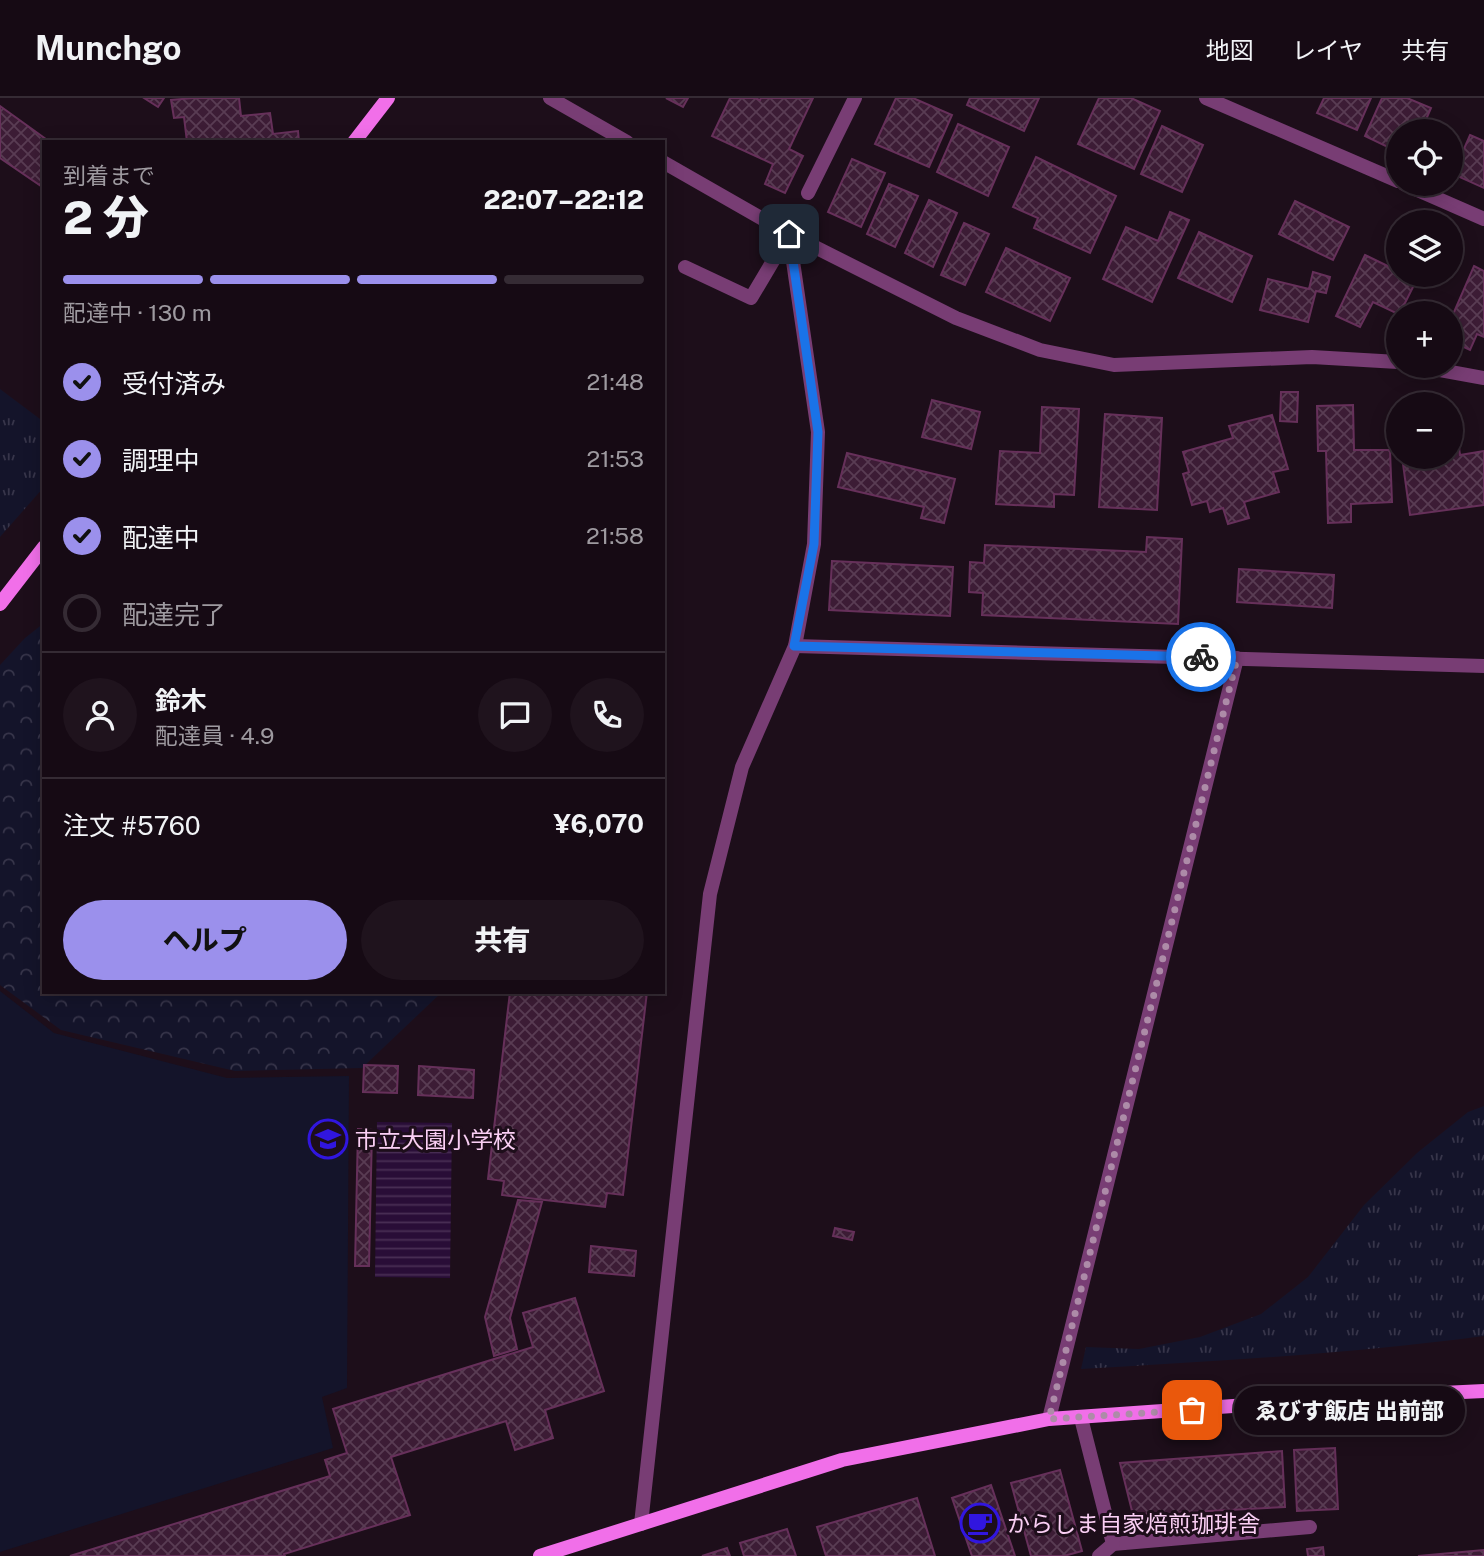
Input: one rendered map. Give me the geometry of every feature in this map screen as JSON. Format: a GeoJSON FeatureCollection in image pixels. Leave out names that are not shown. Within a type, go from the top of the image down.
{"type":"FeatureCollection","features":[{"type":"Feature","properties":{"kind":"street"},"geometry":{"type":"LineString","coordinates":[[356,140],[388,98]]}},
{"type":"Feature","properties":{"kind":"street"},"geometry":{"type":"LineString","coordinates":[[550,98],[624,140]]}},
{"type":"Feature","properties":{"kind":"street"},"geometry":{"type":"LineString","coordinates":[[808,193],[855,98]]}},
{"type":"Feature","properties":{"kind":"street"},"geometry":{"type":"LineString","coordinates":[[1206,98],[1386,176]]}},
{"type":"Feature","properties":{"kind":"street"},"geometry":{"type":"LineString","coordinates":[[665,163],[789,234],[956,318],[1040,350],[1114,365],[1312,357],[1386,361]]}},
{"type":"Feature","properties":{"kind":"street"},"geometry":{"type":"LineString","coordinates":[[1431,196],[1484,219]]}},
{"type":"Feature","properties":{"kind":"street"},"geometry":{"type":"LineString","coordinates":[[685,267],[751,298],[789,234]]}},
{"type":"Feature","properties":{"kind":"street"},"geometry":{"type":"LineString","coordinates":[[641,1524],[710,894],[742,767],[794,646],[814,544],[818,432],[789,234]]}},
{"type":"Feature","properties":{"kind":"street"},"geometry":{"type":"LineString","coordinates":[[1463,374],[1484,378]]}},
{"type":"Feature","properties":{"kind":"street"},"geometry":{"type":"LineString","coordinates":[[0,604],[42,550]]}},
{"type":"Feature","properties":{"kind":"street"},"geometry":{"type":"LineString","coordinates":[[794,646],[1484,666]]}},
{"type":"Feature","properties":{"kind":"street"},"geometry":{"type":"LineString","coordinates":[[1049,1419],[1237,658]]}},
{"type":"Feature","properties":{"kind":"street"},"geometry":{"type":"LineString","coordinates":[[540,1556],[842,1460],[1049,1419],[1484,1391]]}},
{"type":"Feature","properties":{"kind":"street"},"geometry":{"type":"LineString","coordinates":[[1081,1418],[1113,1544]]}},
{"type":"Feature","properties":{"kind":"street"},"geometry":{"type":"LineString","coordinates":[[1099,1556],[1113,1544],[1310,1527]]}},
{"type":"Feature","properties":{"kind":"green space"},"geometry":{"type":"Polygon","coordinates":[[[0,389],[42,420],[42,489],[0,537],[0,389]]]}},
{"type":"Feature","properties":{"kind":"green space"},"geometry":{"type":"Polygon","coordinates":[[[42,625],[42,994],[440,994],[362,1068],[235,1071],[61,1030],[0,985],[0,665],[25,638],[42,625]]]}},
{"type":"Feature","properties":{"kind":"green space"},"geometry":{"type":"Polygon","coordinates":[[[0,991],[54,1033],[227,1078],[349,1076],[347,1388],[322,1397],[333,1448],[0,1552],[0,991]]]}},
{"type":"Feature","properties":{"kind":"green space"},"geometry":{"type":"Polygon","coordinates":[[[1484,1106],[1484,1336],[1333,1352],[1081,1369],[1086,1347],[1139,1349],[1200,1337],[1261,1314],[1308,1277],[1364,1205],[1417,1153],[1468,1112],[1484,1106]]]}},
{"type":"Feature","properties":{"kind":"shaded area"},"geometry":{"type":"Polygon","coordinates":[[[377,1122],[452,1123],[450,1278],[375,1277],[377,1122]]]}},
{"type":"Feature","properties":{"kind":"building"},"geometry":{"type":"Polygon","coordinates":[[[144,98],[164,98],[158,107],[144,98]]]}},
{"type":"Feature","properties":{"kind":"building"},"geometry":{"type":"Polygon","coordinates":[[[239,98],[241,116],[270,113],[273,134],[298,131],[299,140],[187,140],[184,117],[174,118],[171,100],[239,98]]]}},
{"type":"Feature","properties":{"kind":"building"},"geometry":{"type":"Polygon","coordinates":[[[666,98],[688,98],[683,107],[666,98]]]}},
{"type":"Feature","properties":{"kind":"building"},"geometry":{"type":"Polygon","coordinates":[[[730,98],[813,98],[789,149],[803,156],[785,193],[765,184],[773,164],[712,136],[730,98]]]}},
{"type":"Feature","properties":{"kind":"building"},"geometry":{"type":"Polygon","coordinates":[[[896,98],[913,98],[952,115],[929,167],[875,144],[896,98]]]}},
{"type":"Feature","properties":{"kind":"building"},"geometry":{"type":"Polygon","coordinates":[[[970,98],[1039,98],[1024,131],[967,105],[970,98]]]}},
{"type":"Feature","properties":{"kind":"building"},"geometry":{"type":"Polygon","coordinates":[[[1099,98],[1131,98],[1160,111],[1134,169],[1078,144],[1099,98]]]}},
{"type":"Feature","properties":{"kind":"building"},"geometry":{"type":"Polygon","coordinates":[[[1324,98],[1371,98],[1357,130],[1317,113],[1324,98]]]}},
{"type":"Feature","properties":{"kind":"building"},"geometry":{"type":"Polygon","coordinates":[[[1382,98],[1407,98],[1431,108],[1426,119],[1386,119],[1386,146],[1365,136],[1382,98]]]}},
{"type":"Feature","properties":{"kind":"building"},"geometry":{"type":"Polygon","coordinates":[[[0,106],[47,140],[42,140],[42,187],[0,158],[0,106]]]}},
{"type":"Feature","properties":{"kind":"building"},"geometry":{"type":"Polygon","coordinates":[[[958,124],[1009,147],[988,196],[937,172],[958,124]]]}},
{"type":"Feature","properties":{"kind":"building"},"geometry":{"type":"Polygon","coordinates":[[[1162,126],[1203,145],[1182,192],[1141,174],[1162,126]]]}},
{"type":"Feature","properties":{"kind":"building"},"geometry":{"type":"Polygon","coordinates":[[[1470,135],[1484,141],[1484,188],[1463,179],[1463,151],[1470,135]]]}},
{"type":"Feature","properties":{"kind":"building"},"geometry":{"type":"Polygon","coordinates":[[[1036,157],[1116,196],[1090,253],[1034,228],[1038,218],[1013,207],[1036,157]]]}},
{"type":"Feature","properties":{"kind":"building"},"geometry":{"type":"Polygon","coordinates":[[[852,159],[885,173],[861,227],[828,212],[852,159]]]}},
{"type":"Feature","properties":{"kind":"building"},"geometry":{"type":"Polygon","coordinates":[[[889,184],[918,196],[895,247],[867,234],[889,184]]]}},
{"type":"Feature","properties":{"kind":"building"},"geometry":{"type":"Polygon","coordinates":[[[929,200],[957,213],[933,267],[905,253],[929,200]]]}},
{"type":"Feature","properties":{"kind":"building"},"geometry":{"type":"Polygon","coordinates":[[[1295,201],[1349,227],[1333,260],[1279,234],[1295,201]]]}},
{"type":"Feature","properties":{"kind":"building"},"geometry":{"type":"Polygon","coordinates":[[[1170,212],[1189,220],[1152,302],[1103,279],[1126,227],[1158,241],[1170,212]]]}},
{"type":"Feature","properties":{"kind":"building"},"geometry":{"type":"Polygon","coordinates":[[[964,223],[989,234],[965,285],[941,275],[964,223]]]}},
{"type":"Feature","properties":{"kind":"building"},"geometry":{"type":"Polygon","coordinates":[[[1199,232],[1252,256],[1232,302],[1178,278],[1199,232]]]}},
{"type":"Feature","properties":{"kind":"building"},"geometry":{"type":"Polygon","coordinates":[[[1006,248],[1070,278],[1050,321],[986,292],[1006,248]]]}},
{"type":"Feature","properties":{"kind":"building"},"geometry":{"type":"Polygon","coordinates":[[[1365,255],[1386,265],[1386,287],[1413,287],[1406,301],[1386,301],[1386,308],[1373,302],[1360,327],[1336,316],[1365,255]]]}},
{"type":"Feature","properties":{"kind":"building"},"geometry":{"type":"Polygon","coordinates":[[[1474,266],[1484,271],[1484,337],[1477,334],[1470,350],[1463,347],[1463,301],[1459,301],[1474,266]]]}},
{"type":"Feature","properties":{"kind":"building"},"geometry":{"type":"Polygon","coordinates":[[[1313,272],[1330,277],[1326,293],[1316,291],[1308,322],[1260,310],[1268,279],[1309,289],[1313,272]]]}},
{"type":"Feature","properties":{"kind":"building"},"geometry":{"type":"Polygon","coordinates":[[[1281,392],[1298,392],[1297,422],[1280,421],[1281,392]]]}},
{"type":"Feature","properties":{"kind":"building"},"geometry":{"type":"Polygon","coordinates":[[[932,400],[980,412],[971,449],[922,437],[932,400]]]}},
{"type":"Feature","properties":{"kind":"building"},"geometry":{"type":"Polygon","coordinates":[[[1353,405],[1354,450],[1386,450],[1386,469],[1391,469],[1392,502],[1351,504],[1351,522],[1328,523],[1326,451],[1318,451],[1317,406],[1353,405]]]}},
{"type":"Feature","properties":{"kind":"building"},"geometry":{"type":"Polygon","coordinates":[[[1042,407],[1079,409],[1074,495],[1054,494],[1054,507],[996,504],[1000,451],[1040,453],[1042,407]]]}},
{"type":"Feature","properties":{"kind":"building"},"geometry":{"type":"Polygon","coordinates":[[[1105,414],[1162,418],[1157,510],[1099,507],[1105,414]]]}},
{"type":"Feature","properties":{"kind":"building"},"geometry":{"type":"Polygon","coordinates":[[[1272,415],[1288,469],[1273,472],[1279,492],[1244,502],[1249,518],[1228,524],[1223,508],[1210,512],[1207,501],[1192,505],[1183,474],[1189,472],[1183,452],[1233,438],[1229,426],[1272,415]]]}},
{"type":"Feature","properties":{"kind":"building"},"geometry":{"type":"Polygon","coordinates":[[[1484,451],[1484,505],[1410,515],[1404,469],[1463,469],[1463,454],[1484,451]]]}},
{"type":"Feature","properties":{"kind":"building"},"geometry":{"type":"Polygon","coordinates":[[[847,453],[955,479],[944,523],[921,518],[924,507],[838,487],[847,453]]]}},
{"type":"Feature","properties":{"kind":"building"},"geometry":{"type":"Polygon","coordinates":[[[1147,537],[1182,539],[1178,624],[982,615],[983,593],[969,592],[970,562],[984,563],[985,545],[1146,552],[1147,537]]]}},
{"type":"Feature","properties":{"kind":"building"},"geometry":{"type":"Polygon","coordinates":[[[832,561],[953,567],[950,616],[829,610],[832,561]]]}},
{"type":"Feature","properties":{"kind":"building"},"geometry":{"type":"Polygon","coordinates":[[[1239,569],[1334,575],[1332,608],[1237,602],[1239,569]]]}},
{"type":"Feature","properties":{"kind":"building"},"geometry":{"type":"Polygon","coordinates":[[[510,994],[647,994],[623,1195],[607,1193],[605,1207],[502,1195],[504,1181],[488,1179],[510,994]]]}},
{"type":"Feature","properties":{"kind":"building"},"geometry":{"type":"Polygon","coordinates":[[[364,1065],[398,1066],[397,1093],[363,1092],[364,1065]]]}},
{"type":"Feature","properties":{"kind":"building"},"geometry":{"type":"Polygon","coordinates":[[[419,1066],[474,1070],[473,1098],[418,1095],[419,1066]]]}},
{"type":"Feature","properties":{"kind":"building"},"geometry":{"type":"Polygon","coordinates":[[[358,1129],[372,1130],[369,1266],[355,1266],[358,1129]]]}},
{"type":"Feature","properties":{"kind":"building"},"geometry":{"type":"Polygon","coordinates":[[[518,1200],[542,1202],[510,1318],[517,1349],[494,1356],[485,1317],[518,1200]]]}},
{"type":"Feature","properties":{"kind":"building"},"geometry":{"type":"Polygon","coordinates":[[[835,1228],[854,1232],[852,1240],[833,1236],[835,1228]]]}},
{"type":"Feature","properties":{"kind":"building"},"geometry":{"type":"Polygon","coordinates":[[[591,1246],[636,1251],[634,1276],[589,1272],[591,1246]]]}},
{"type":"Feature","properties":{"kind":"building"},"geometry":{"type":"Polygon","coordinates":[[[575,1298],[604,1391],[545,1410],[553,1438],[515,1450],[506,1421],[391,1457],[410,1515],[284,1554],[285,1556],[70,1556],[330,1476],[325,1460],[347,1453],[333,1409],[533,1347],[523,1313],[575,1298]]]}},
{"type":"Feature","properties":{"kind":"building"},"geometry":{"type":"Polygon","coordinates":[[[1335,1448],[1338,1509],[1297,1511],[1294,1450],[1335,1448]]]}},
{"type":"Feature","properties":{"kind":"building"},"geometry":{"type":"Polygon","coordinates":[[[1282,1451],[1285,1507],[1133,1515],[1120,1463],[1282,1451]]]}},
{"type":"Feature","properties":{"kind":"building"},"geometry":{"type":"Polygon","coordinates":[[[1060,1470],[1082,1551],[1064,1556],[1031,1556],[1011,1483],[1060,1470]]]}},
{"type":"Feature","properties":{"kind":"building"},"geometry":{"type":"Polygon","coordinates":[[[991,1485],[1015,1556],[972,1556],[952,1498],[991,1485]]]}},
{"type":"Feature","properties":{"kind":"building"},"geometry":{"type":"Polygon","coordinates":[[[917,1498],[935,1556],[826,1556],[817,1527],[917,1498]]]}},
{"type":"Feature","properties":{"kind":"building"},"geometry":{"type":"Polygon","coordinates":[[[787,1529],[796,1556],[744,1556],[740,1543],[787,1529]]]}},
{"type":"Feature","properties":{"kind":"building"},"geometry":{"type":"Polygon","coordinates":[[[1323,1547],[1324,1556],[1308,1556],[1307,1549],[1323,1547]]]}},
{"type":"Feature","properties":{"kind":"building"},"geometry":{"type":"Polygon","coordinates":[[[727,1548],[730,1556],[702,1556],[727,1548]]]}},
{"type":"Feature","properties":{"kind":"building"},"geometry":{"type":"Polygon","coordinates":[[[1484,1550],[1484,1556],[1418,1556],[1484,1550]]]}},
{"type":"Feature","properties":{"kind":"way so far"},"geometry":{"type":"LineString","coordinates":[[1192,1410],[1049,1419],[1237,658],[1201,657]]}},
{"type":"Feature","properties":{"kind":"place","name":"市立大園小学校"},"geometry":{"type":"Point","coordinates":[328,1139]}},
{"type":"Feature","properties":{"kind":"place","name":"ゑびす飯店 出前部"},"geometry":{"type":"Point","coordinates":[1192,1410]}},
{"type":"Feature","properties":{"kind":"place","name":"からしま自家焙煎珈琲舎"},"geometry":{"type":"Point","coordinates":[980,1523]}},
{"type":"Feature","properties":{"kind":"route"},"geometry":{"type":"LineString","coordinates":[[789,234],[818,432],[814,544],[794,646],[1201,657]]}}]}
